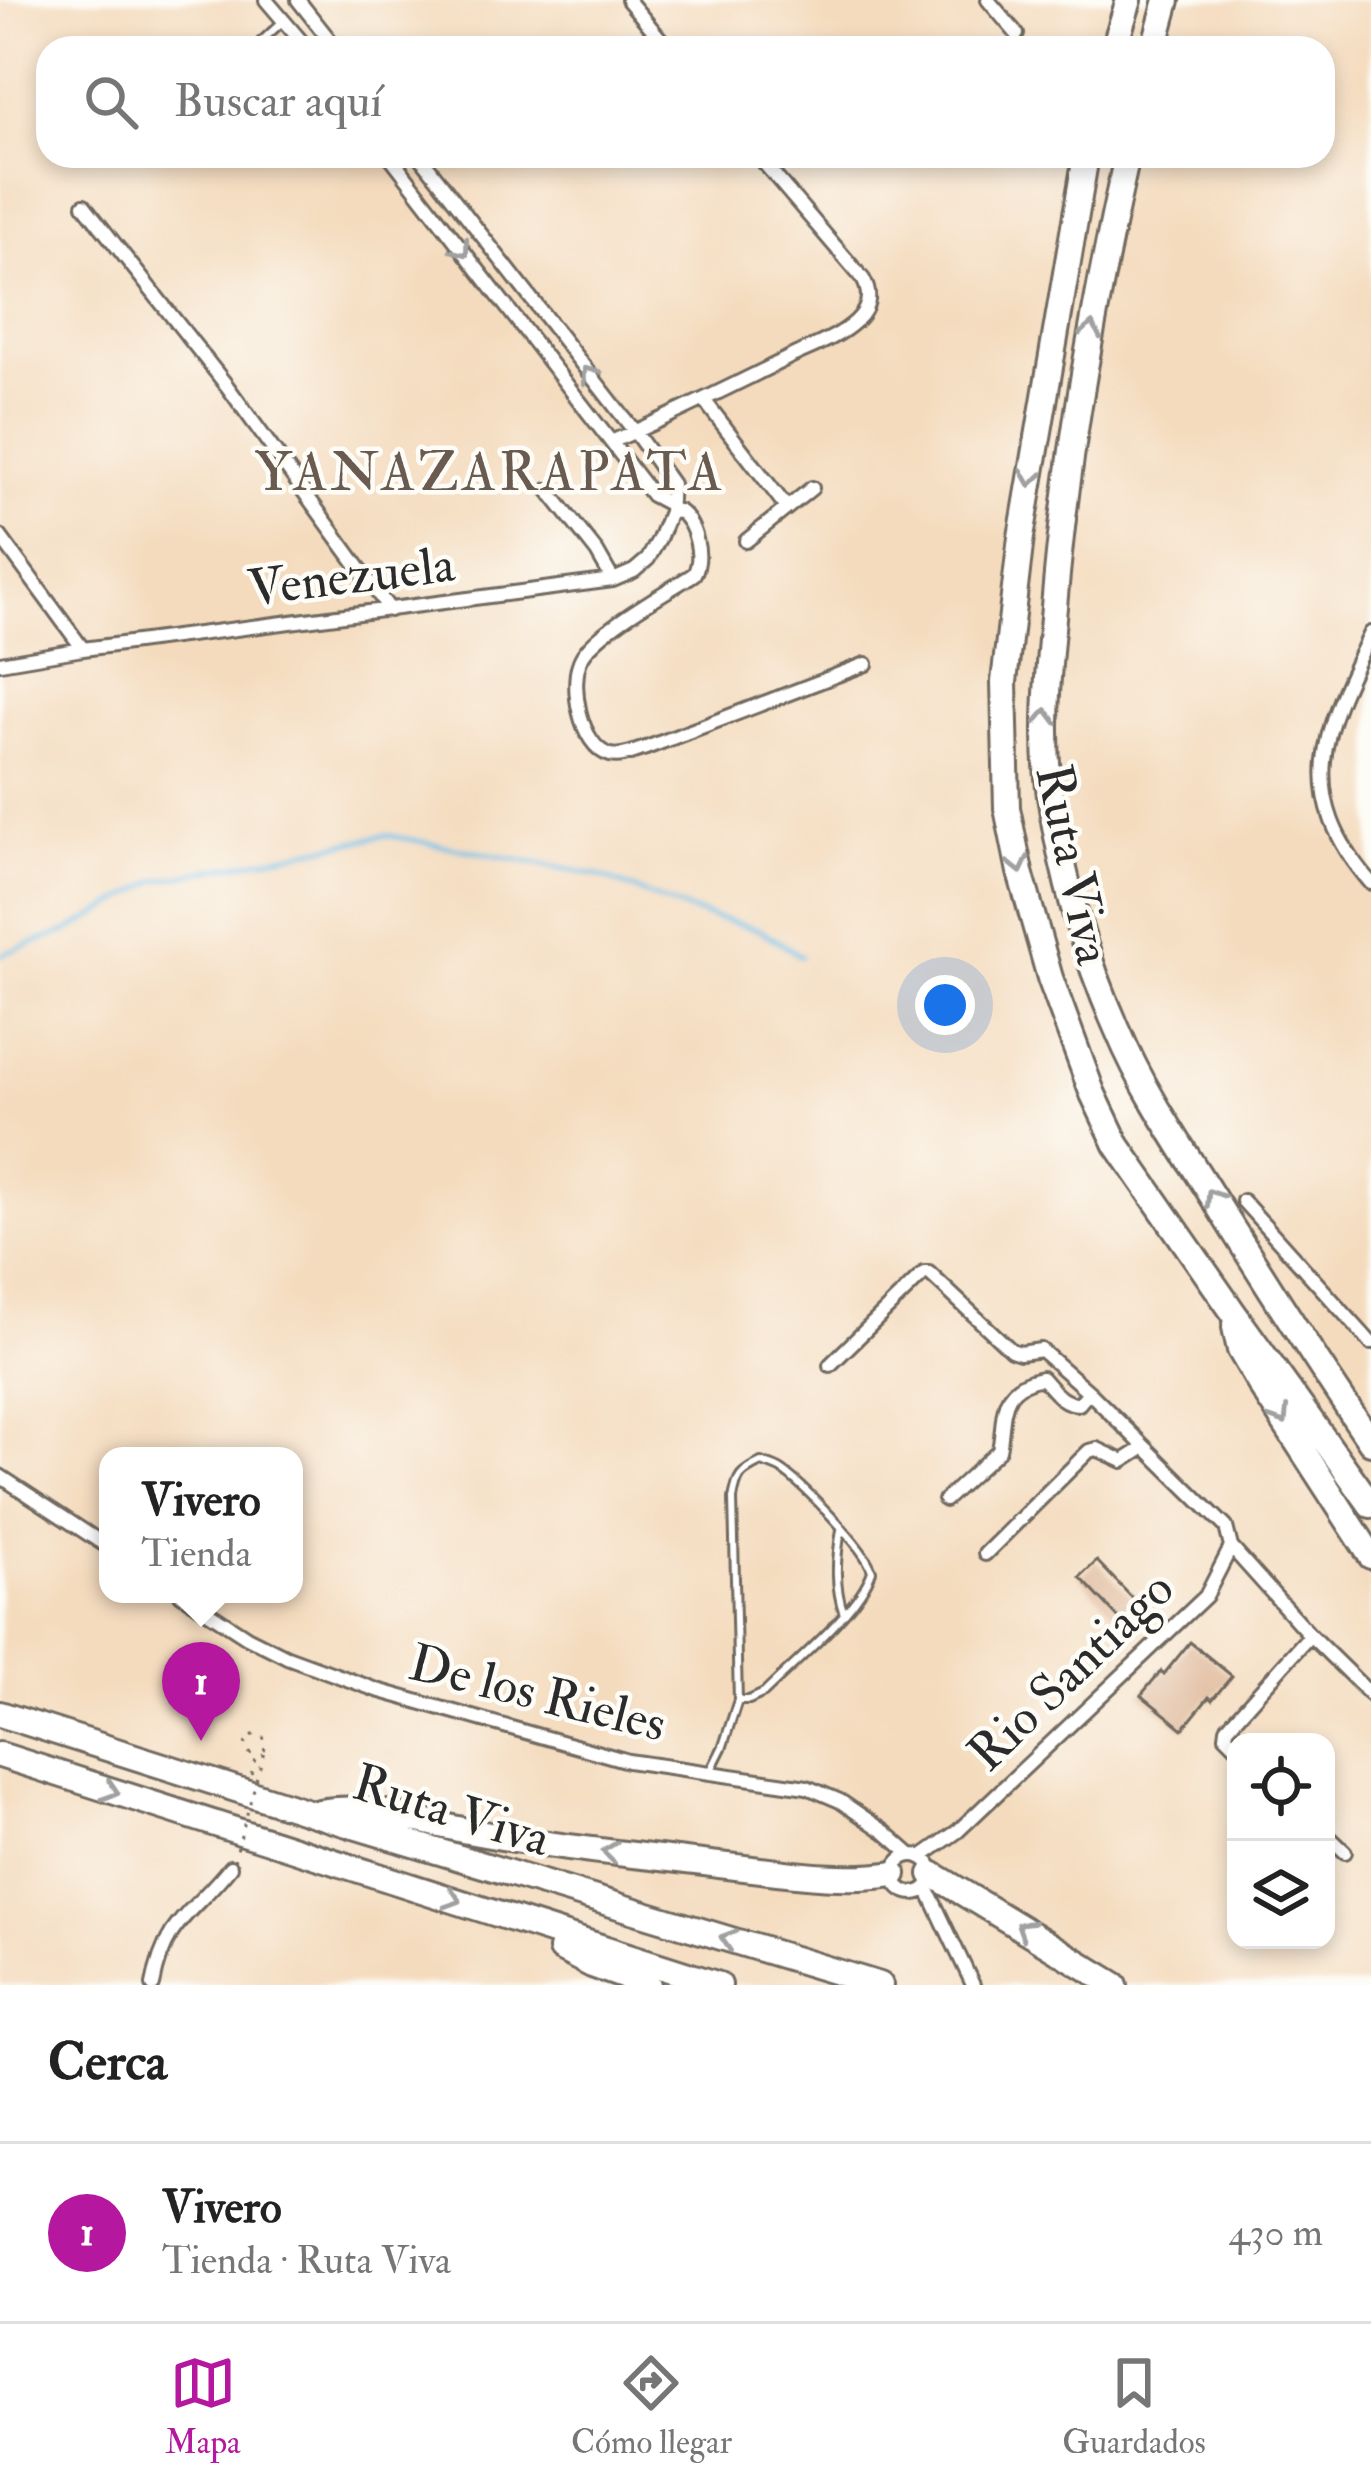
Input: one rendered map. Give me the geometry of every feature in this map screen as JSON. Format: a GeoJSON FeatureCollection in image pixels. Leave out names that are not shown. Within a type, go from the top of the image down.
{"type":"FeatureCollection","features":[{"type":"Feature","properties":{"kind":"highway"},"geometry":{"type":"LineString","coordinates":[[1118,36],[1129,0]]}},
{"type":"Feature","properties":{"kind":"highway"},"geometry":{"type":"LineString","coordinates":[[1157,36],[1167,0]]}},
{"type":"Feature","properties":{"kind":"highway","name":"Ruta Viva"},"geometry":{"type":"LineString","coordinates":[[1084,168],[1021,538],[1004,682],[1006,808],[1034,925],[1091,1092],[1118,1145],[1371,1505]]}},
{"type":"Feature","properties":{"kind":"highway","name":"Ruta Viva"},"geometry":{"type":"LineString","coordinates":[[1124,168],[1077,403],[1058,553],[1045,703],[1045,746],[1058,847],[1118,1033],[1158,1107],[1371,1442]]}},
{"type":"Feature","properties":{"kind":"highway"},"geometry":{"type":"LineString","coordinates":[[1233,1312],[1237,1342],[1261,1386],[1371,1556]]}},
{"type":"Feature","properties":{"kind":"highway"},"geometry":{"type":"LineString","coordinates":[[1335,1390],[1371,1417]]}},
{"type":"Feature","properties":{"kind":"highway","name":"Ruta Viva"},"geometry":{"type":"LineString","coordinates":[[0,1714],[311,1814],[880,1985]]}},
{"type":"Feature","properties":{"kind":"highway","name":"Ruta Viva"},"geometry":{"type":"LineString","coordinates":[[0,1755],[719,1985]]}},
{"type":"Feature","properties":{"kind":"highway"},"geometry":{"type":"LineString","coordinates":[[311,1814],[356,1808],[564,1847],[796,1873],[853,1877],[916,1868],[1115,1985]]}},
{"type":"Feature","properties":{"kind":"highway"},"geometry":{"type":"LineString","coordinates":[[524,1924],[592,1965],[648,1985]]}},
{"type":"Feature","properties":{"kind":"street"},"geometry":{"type":"LineString","coordinates":[[266,0],[297,36]]}},
{"type":"Feature","properties":{"kind":"street"},"geometry":{"type":"LineString","coordinates":[[628,0],[658,36]]}},
{"type":"Feature","properties":{"kind":"street"},"geometry":{"type":"LineString","coordinates":[[988,0],[1017,34]]}},
{"type":"Feature","properties":{"kind":"street"},"geometry":{"type":"LineString","coordinates":[[283,20],[300,2],[327,36]]}},
{"type":"Feature","properties":{"kind":"street"},"geometry":{"type":"LineString","coordinates":[[400,168],[652,495],[688,518],[700,559],[694,574],[601,637],[581,658],[574,687],[596,748],[619,756],[646,748],[866,664]]}},
{"type":"Feature","properties":{"kind":"street"},"geometry":{"type":"LineString","coordinates":[[429,168],[672,484],[670,509],[648,559],[613,580],[548,490]]}},
{"type":"Feature","properties":{"kind":"street"},"geometry":{"type":"LineString","coordinates":[[610,442],[841,332],[864,311],[869,301],[863,279],[768,168]]}},
{"type":"Feature","properties":{"kind":"street"},"geometry":{"type":"LineString","coordinates":[[84,205],[226,386],[390,610]]}},
{"type":"Feature","properties":{"kind":"street"},"geometry":{"type":"LineString","coordinates":[[704,400],[787,508]]}},
{"type":"Feature","properties":{"kind":"street"},"geometry":{"type":"LineString","coordinates":[[746,542],[812,488]]}},
{"type":"Feature","properties":{"kind":"street"},"geometry":{"type":"LineString","coordinates":[[0,536],[83,649]]}},
{"type":"Feature","properties":{"kind":"street","name":"Venezuela"},"geometry":{"type":"LineString","coordinates":[[0,662],[613,580]]}},
{"type":"Feature","properties":{"kind":"street"},"geometry":{"type":"LineString","coordinates":[[1371,633],[1325,741],[1322,760],[1324,791],[1340,838],[1371,883]]}},
{"type":"Feature","properties":{"kind":"street"},"geometry":{"type":"LineString","coordinates":[[1243,1201],[1371,1343]]}},
{"type":"Feature","properties":{"kind":"street","name":"Rio Santiago"},"geometry":{"type":"LineString","coordinates":[[830,1365],[924,1273],[933,1275],[1011,1350],[1041,1349],[1089,1391],[1226,1528],[1231,1547],[1206,1596],[916,1868],[912,1894]]}},
{"type":"Feature","properties":{"kind":"street"},"geometry":{"type":"LineString","coordinates":[[946,1500],[999,1450],[1004,1404],[1022,1385],[1042,1378],[1070,1404],[1079,1404],[1089,1391]]}},
{"type":"Feature","properties":{"kind":"street"},"geometry":{"type":"LineString","coordinates":[[986,1554],[1089,1450],[1123,1461],[1145,1447]]}},
{"type":"Feature","properties":{"kind":"street"},"geometry":{"type":"LineString","coordinates":[[0,1476],[99,1540]]}},
{"type":"Feature","properties":{"kind":"street"},"geometry":{"type":"LineString","coordinates":[[1231,1547],[1371,1695]]}},
{"type":"Feature","properties":{"kind":"street","name":"De los Rieles"},"geometry":{"type":"LineString","coordinates":[[195,1603],[247,1637],[330,1675],[628,1761],[807,1787],[840,1801],[885,1832],[916,1868],[901,1889],[940,1919]]}},
{"type":"Feature","properties":{"kind":"street"},"geometry":{"type":"LineString","coordinates":[[1227,1737],[1227,1728],[1310,1635]]}},
{"type":"Feature","properties":{"kind":"street"},"geometry":{"type":"LineString","coordinates":[[1333,1841],[1345,1852]]}},
{"type":"Feature","properties":{"kind":"street"},"geometry":{"type":"LineString","coordinates":[[153,1985],[168,1937],[232,1864]]}},
{"type":"Feature","properties":{"kind":"street"},"geometry":{"type":"LineString","coordinates":[[916,1868],[974,1985]]}},
{"type":"Feature","properties":{"kind":"lane"},"geometry":{"type":"LineString","coordinates":[[266,36],[283,20]]}},
{"type":"Feature","properties":{"kind":"lane"},"geometry":{"type":"LineString","coordinates":[[710,1773],[739,1700],[733,1499],[742,1471],[761,1462],[798,1483],[865,1555],[872,1571],[844,1614],[764,1693],[739,1700]]}},
{"type":"Feature","properties":{"kind":"lane"},"geometry":{"type":"LineString","coordinates":[[841,1530],[837,1588],[844,1614]]}},
{"type":"Feature","properties":{"kind":"path"},"geometry":{"type":"LineString","coordinates":[[232,1864],[266,1744],[255,1734],[245,1745],[256,1755]]}},
{"type":"Feature","properties":{"kind":"building"},"geometry":{"type":"Polygon","coordinates":[[[1097,1561],[1141,1607],[1124,1624],[1080,1577],[1097,1561]]]}},
{"type":"Feature","properties":{"kind":"building"},"geometry":{"type":"Polygon","coordinates":[[[1190,1642],[1232,1676],[1183,1729],[1141,1695],[1190,1642]]]}},
{"type":"Feature","properties":{"kind":"waterway"},"geometry":{"type":"LineString","coordinates":[[0,955],[70,930],[156,881],[387,835],[597,875],[690,911],[760,930],[801,956]]}},
{"type":"Feature","properties":{"kind":"place","name":"Vivero"},"geometry":{"type":"Point","coordinates":[201,1741]}},
{"type":"Feature","properties":{"kind":"district","name":"YANAZARAPATA"},"geometry":{"type":"Point","coordinates":[490,471]}}]}
